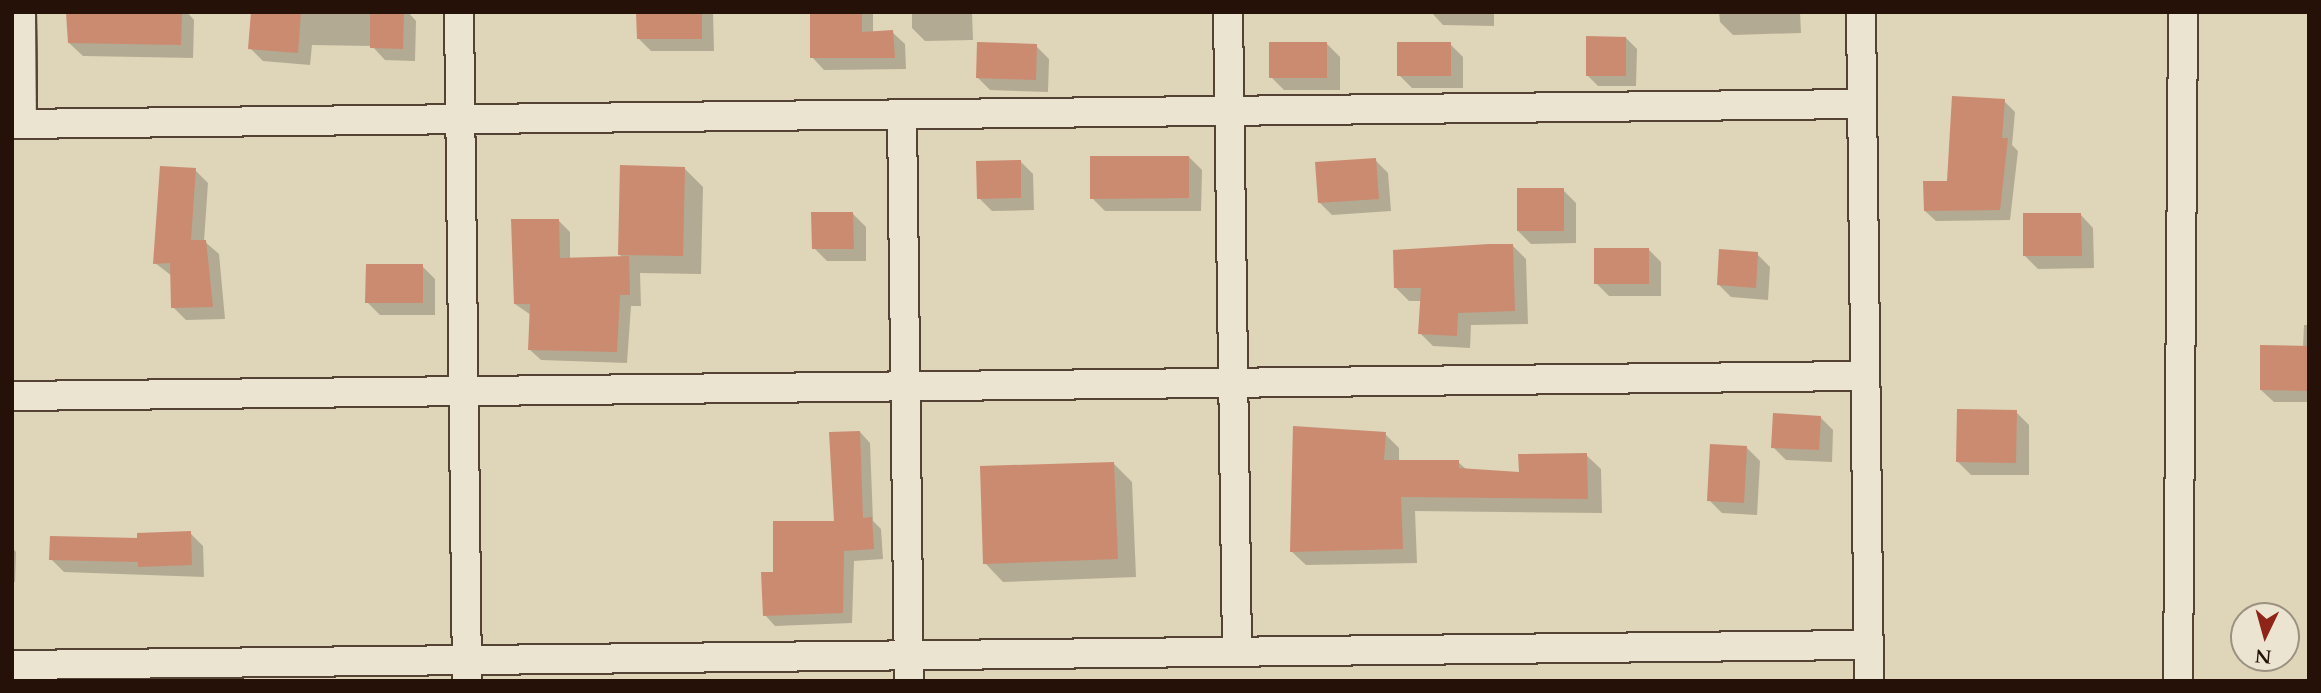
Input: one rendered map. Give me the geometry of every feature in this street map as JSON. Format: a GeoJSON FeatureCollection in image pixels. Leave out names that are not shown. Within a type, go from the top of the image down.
{"type":"FeatureCollection","features":[{"type":"Feature","properties":{"kind":"street"},"geometry":{"type":"LineString","coordinates":[[21,12],[17,124],[1862,104]]}},
{"type":"Feature","properties":{"kind":"street"},"geometry":{"type":"LineString","coordinates":[[459,12],[467,670]]}},
{"type":"Feature","properties":{"kind":"street"},"geometry":{"type":"LineString","coordinates":[[1228,12],[1237,652]]}},
{"type":"Feature","properties":{"kind":"street"},"geometry":{"type":"LineString","coordinates":[[1861,12],[1869,681]]}},
{"type":"Feature","properties":{"kind":"street"},"geometry":{"type":"LineString","coordinates":[[2178,681],[2183,12]]}},
{"type":"Feature","properties":{"kind":"street"},"geometry":{"type":"LineString","coordinates":[[902,115],[909,668]]}},
{"type":"Feature","properties":{"kind":"street"},"geometry":{"type":"LineString","coordinates":[[12,396],[1865,376]]}},
{"type":"Feature","properties":{"kind":"street"},"geometry":{"type":"LineString","coordinates":[[12,665],[467,670],[909,668],[1237,652],[1869,645]]}},
{"type":"Feature","properties":{"kind":"building"},"geometry":{"type":"Polygon","coordinates":[[[66,12],[182,12],[181,45],[68,43],[66,12]]]}},
{"type":"Feature","properties":{"kind":"building"},"geometry":{"type":"Polygon","coordinates":[[[251,12],[301,12],[298,53],[248,49],[251,12]]]}},
{"type":"Feature","properties":{"kind":"building"},"geometry":{"type":"Polygon","coordinates":[[[370,12],[404,12],[403,49],[370,48],[370,12]]]}},
{"type":"Feature","properties":{"kind":"building"},"geometry":{"type":"Polygon","coordinates":[[[636,12],[702,12],[702,39],[637,39],[636,12]]]}},
{"type":"Feature","properties":{"kind":"building"},"geometry":{"type":"Polygon","coordinates":[[[810,12],[862,12],[862,32],[893,30],[895,58],[810,58],[810,12]]]}},
{"type":"Feature","properties":{"kind":"building"},"geometry":{"type":"Polygon","coordinates":[[[1586,36],[1626,37],[1626,76],[1586,76],[1586,36]]]}},
{"type":"Feature","properties":{"kind":"building"},"geometry":{"type":"Polygon","coordinates":[[[977,42],[1037,44],[1036,80],[976,78],[977,42]]]}},
{"type":"Feature","properties":{"kind":"building"},"geometry":{"type":"Polygon","coordinates":[[[1269,42],[1327,42],[1327,78],[1269,78],[1269,42]]]}},
{"type":"Feature","properties":{"kind":"building"},"geometry":{"type":"Polygon","coordinates":[[[1397,42],[1451,42],[1451,76],[1397,76],[1397,42]]]}},
{"type":"Feature","properties":{"kind":"building"},"geometry":{"type":"Polygon","coordinates":[[[1952,96],[2005,99],[2002,138],[2008,138],[2000,210],[1924,211],[1923,181],[1947,181],[1952,96]]]}},
{"type":"Feature","properties":{"kind":"building"},"geometry":{"type":"Polygon","coordinates":[[[1090,156],[1189,156],[1189,198],[1090,199],[1090,156]]]}},
{"type":"Feature","properties":{"kind":"building"},"geometry":{"type":"Polygon","coordinates":[[[1376,158],[1379,199],[1318,203],[1315,162],[1376,158]]]}},
{"type":"Feature","properties":{"kind":"building"},"geometry":{"type":"Polygon","coordinates":[[[1021,160],[1021,198],[977,199],[976,161],[1021,160]]]}},
{"type":"Feature","properties":{"kind":"building"},"geometry":{"type":"Polygon","coordinates":[[[620,165],[685,167],[683,256],[618,255],[620,165]]]}},
{"type":"Feature","properties":{"kind":"building"},"geometry":{"type":"Polygon","coordinates":[[[160,166],[196,168],[191,240],[206,240],[213,307],[171,308],[170,263],[153,264],[160,166]]]}},
{"type":"Feature","properties":{"kind":"building"},"geometry":{"type":"Polygon","coordinates":[[[1517,188],[1564,188],[1564,231],[1517,231],[1517,188]]]}},
{"type":"Feature","properties":{"kind":"building"},"geometry":{"type":"Polygon","coordinates":[[[811,212],[853,212],[854,249],[812,249],[811,212]]]}},
{"type":"Feature","properties":{"kind":"building"},"geometry":{"type":"Polygon","coordinates":[[[2023,213],[2081,213],[2082,256],[2023,256],[2023,213]]]}},
{"type":"Feature","properties":{"kind":"building"},"geometry":{"type":"Polygon","coordinates":[[[511,219],[559,219],[560,258],[629,256],[630,295],[620,295],[617,352],[528,350],[530,304],[514,304],[511,219]]]}},
{"type":"Feature","properties":{"kind":"building"},"geometry":{"type":"Polygon","coordinates":[[[1513,244],[1515,311],[1458,313],[1457,336],[1418,334],[1421,288],[1394,288],[1393,250],[1513,244]]]}},
{"type":"Feature","properties":{"kind":"building"},"geometry":{"type":"Polygon","coordinates":[[[1594,248],[1649,248],[1649,284],[1594,284],[1594,248]]]}},
{"type":"Feature","properties":{"kind":"building"},"geometry":{"type":"Polygon","coordinates":[[[1719,249],[1758,252],[1756,288],[1717,285],[1719,249]]]}},
{"type":"Feature","properties":{"kind":"building"},"geometry":{"type":"Polygon","coordinates":[[[366,264],[423,264],[423,303],[365,303],[366,264]]]}},
{"type":"Feature","properties":{"kind":"building"},"geometry":{"type":"Polygon","coordinates":[[[2260,345],[2309,346],[2309,391],[2260,390],[2260,345]]]}},
{"type":"Feature","properties":{"kind":"building"},"geometry":{"type":"Polygon","coordinates":[[[1957,409],[2017,410],[2016,463],[1956,462],[1957,409]]]}},
{"type":"Feature","properties":{"kind":"building"},"geometry":{"type":"Polygon","coordinates":[[[1773,413],[1821,416],[1819,450],[1771,448],[1773,413]]]}},
{"type":"Feature","properties":{"kind":"building"},"geometry":{"type":"Polygon","coordinates":[[[1293,426],[1386,432],[1384,460],[1459,460],[1459,468],[1519,472],[1518,454],[1587,453],[1588,499],[1401,497],[1403,549],[1290,552],[1293,426]]]}},
{"type":"Feature","properties":{"kind":"building"},"geometry":{"type":"Polygon","coordinates":[[[860,431],[863,518],[872,517],[874,549],[844,551],[843,613],[763,616],[761,572],[773,572],[773,521],[834,521],[829,432],[860,431]]]}},
{"type":"Feature","properties":{"kind":"building"},"geometry":{"type":"Polygon","coordinates":[[[1710,444],[1747,446],[1744,503],[1707,501],[1710,444]]]}},
{"type":"Feature","properties":{"kind":"building"},"geometry":{"type":"Polygon","coordinates":[[[1114,462],[1118,559],[983,564],[980,466],[1114,462]]]}},
{"type":"Feature","properties":{"kind":"building"},"geometry":{"type":"Polygon","coordinates":[[[191,531],[192,565],[138,567],[138,562],[49,560],[50,536],[137,538],[137,533],[191,531]]]}}]}
